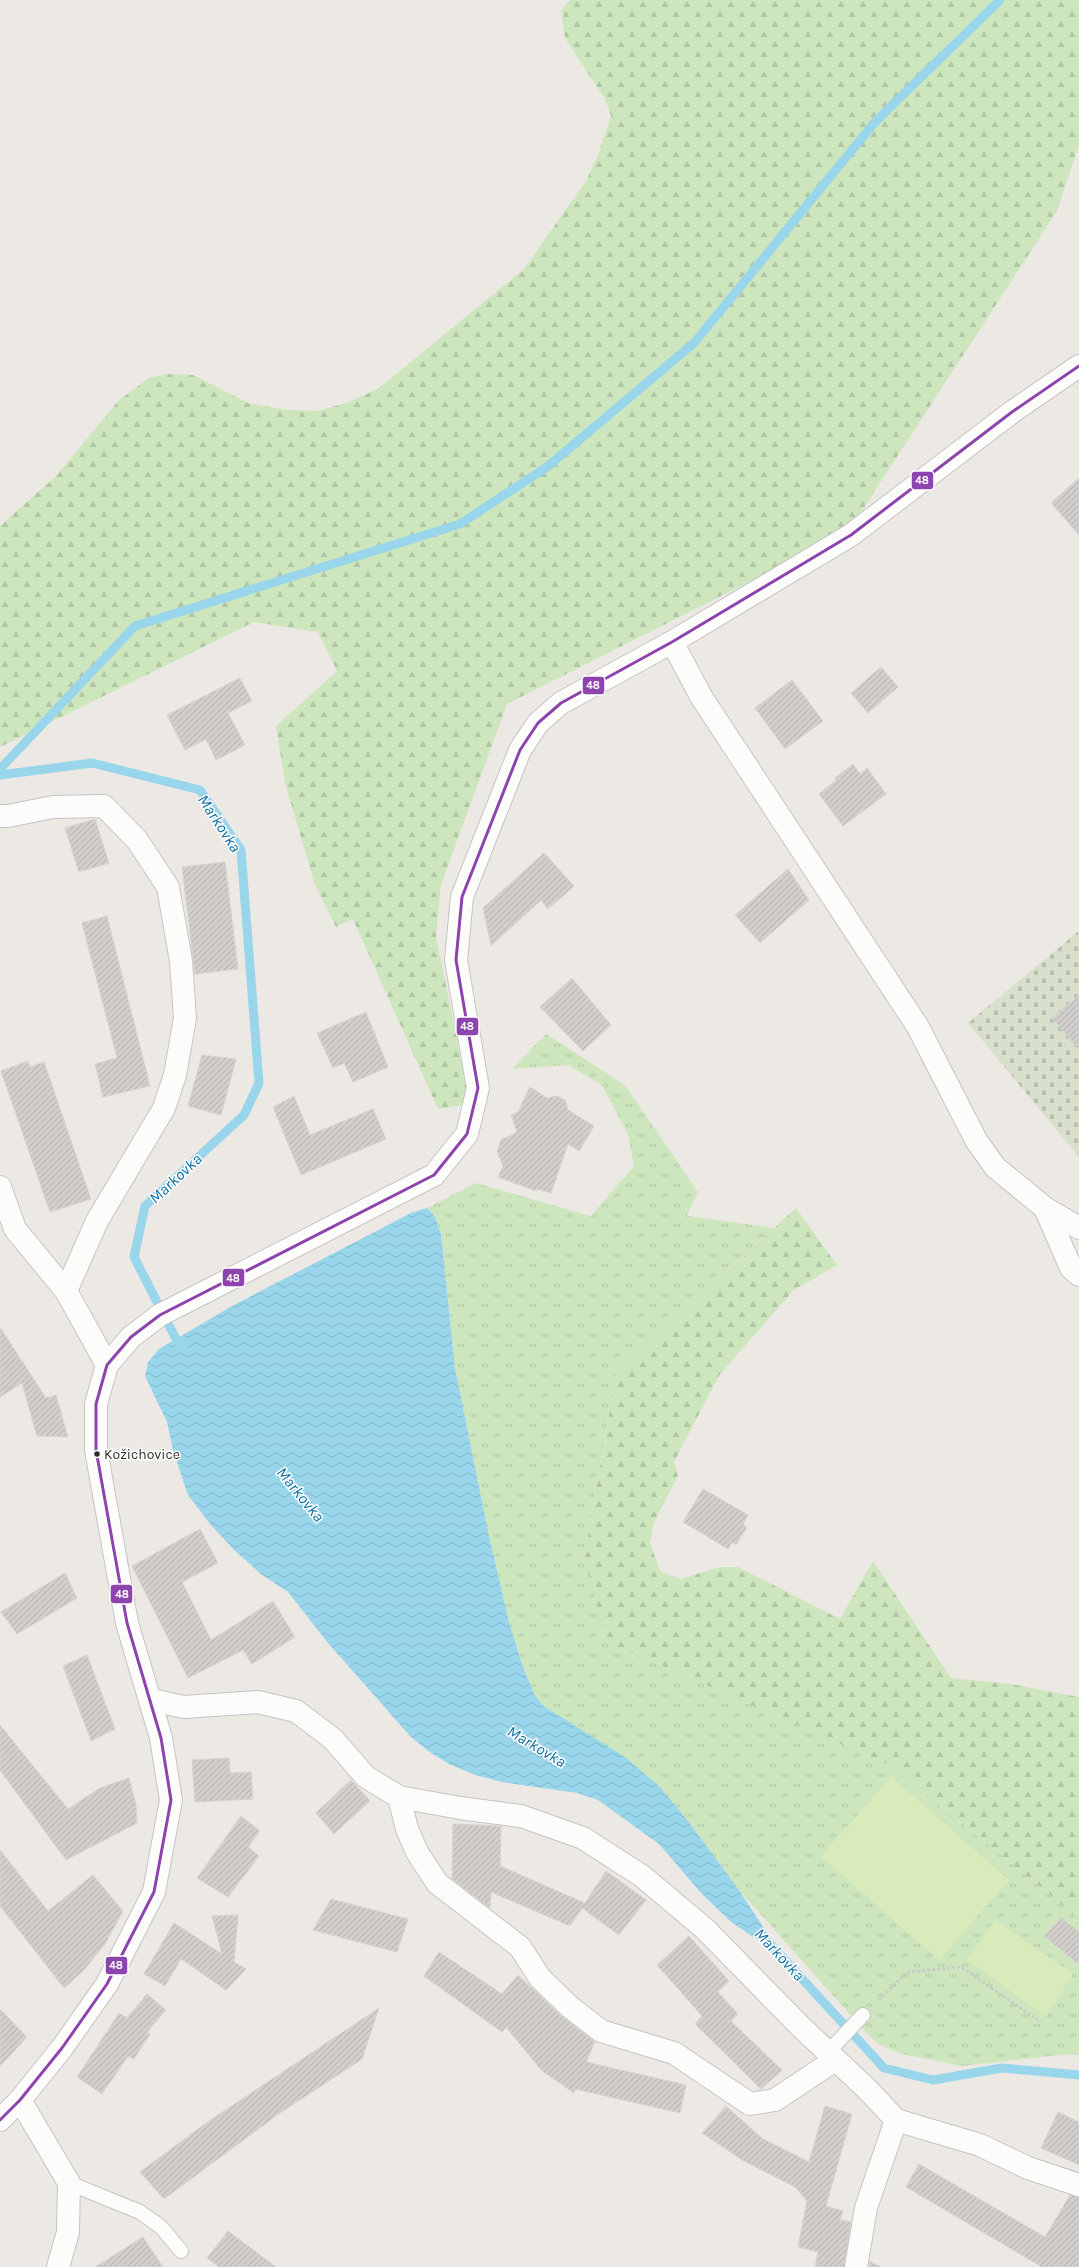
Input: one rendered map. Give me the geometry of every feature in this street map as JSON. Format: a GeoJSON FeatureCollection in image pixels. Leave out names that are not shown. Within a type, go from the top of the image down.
{"type":"FeatureCollection","features":[{"type":"Feature","properties":{"kind":"street"},"geometry":{"type":"LineString","coordinates":[[0,2120],[20,2100],[62,2048],[107,1984],[154,1892],[171,1800],[161,1738],[127,1623],[96,1450],[96,1404],[107,1365],[131,1337],[160,1315],[434,1175],[467,1134],[478,1088],[456,960],[462,897],[520,750],[538,723],[561,702],[672,642],[851,535],[1012,412],[1079,366]]}},
{"type":"Feature","properties":{"kind":"street"},"geometry":{"type":"LineString","coordinates":[[672,642],[702,698],[918,1027],[976,1140],[995,1167],[1045,1208],[1079,1228]]}},
{"type":"Feature","properties":{"kind":"street"},"geometry":{"type":"LineString","coordinates":[[0,816],[8,816],[53,807],[104,806],[137,840],[168,887],[181,961],[184,1018],[175,1075],[164,1108],[97,1221],[66,1291]]}},
{"type":"Feature","properties":{"kind":"street"},"geometry":{"type":"LineString","coordinates":[[0,1187],[15,1229],[66,1291],[107,1365]]}},
{"type":"Feature","properties":{"kind":"street"},"geometry":{"type":"LineString","coordinates":[[1045,1208],[1071,1268],[1079,1275]]}},
{"type":"Feature","properties":{"kind":"street"},"geometry":{"type":"LineString","coordinates":[[151,1700],[184,1707],[258,1702],[296,1711],[332,1739],[366,1777],[399,1797],[460,1808],[521,1816],[583,1838],[642,1876],[705,1929],[835,2050],[868,2090],[896,2120],[980,2145],[1028,2168],[1079,2185]]}},
{"type":"Feature","properties":{"kind":"street"},"geometry":{"type":"LineString","coordinates":[[399,1797],[407,1829],[417,1852],[437,1883],[520,1947],[540,1978],[570,2006],[601,2031],[674,2053],[750,2104],[775,2100],[835,2050]]}},
{"type":"Feature","properties":{"kind":"street"},"geometry":{"type":"LineString","coordinates":[[20,2100],[69,2183],[68,2232],[58,2267]]}},
{"type":"Feature","properties":{"kind":"street"},"geometry":{"type":"LineString","coordinates":[[856,2267],[866,2208],[896,2120]]}},
{"type":"Feature","properties":{"kind":"lane"},"geometry":{"type":"LineString","coordinates":[[835,2050],[862,2016]]}},
{"type":"Feature","properties":{"kind":"lane"},"geometry":{"type":"LineString","coordinates":[[69,2183],[140,2212],[161,2227],[181,2251]]}},
{"type":"Feature","properties":{"kind":"path"},"geometry":{"type":"LineString","coordinates":[[862,2016],[907,1972],[961,1967],[1038,2020]]}},
{"type":"Feature","properties":{"kind":"green space"},"geometry":{"type":"Polygon","coordinates":[[[570,0],[1079,0],[1079,145],[1057,211],[848,532],[507,704],[441,885],[436,936],[470,1104],[438,1109],[353,919],[336,927],[314,882],[285,783],[276,726],[337,671],[318,632],[254,622],[0,747],[0,526],[56,476],[119,400],[149,378],[167,374],[193,375],[248,403],[287,410],[318,411],[349,402],[379,388],[524,269],[586,181],[598,155],[611,116],[605,99],[565,38],[561,11],[570,0]]]}},
{"type":"Feature","properties":{"kind":"green space"},"geometry":{"type":"Polygon","coordinates":[[[1079,931],[1079,1157],[968,1023],[1079,931]]]}},
{"type":"Feature","properties":{"kind":"green space"},"geometry":{"type":"Polygon","coordinates":[[[546,1034],[625,1085],[698,1192],[687,1216],[774,1228],[616,1375],[584,1557],[862,1753],[889,1765],[1079,1918],[1079,2055],[1070,2054],[962,2066],[902,2054],[878,2044],[861,2027],[739,1890],[688,1821],[542,1705],[534,1694],[523,1667],[509,1622],[489,1536],[455,1368],[441,1234],[435,1217],[427,1208],[476,1183],[591,1216],[634,1166],[628,1135],[602,1085],[568,1065],[512,1069],[546,1034]]]}},
{"type":"Feature","properties":{"kind":"green space"},"geometry":{"type":"Polygon","coordinates":[[[796,1208],[837,1265],[794,1290],[720,1374],[674,1462],[678,1476],[654,1522],[650,1543],[660,1571],[680,1579],[720,1567],[738,1567],[840,1619],[873,1561],[951,1678],[1011,1684],[1079,1697],[1079,1918],[889,1765],[607,1642],[584,1558],[616,1375],[796,1208]]]}},
{"type":"Feature","properties":{"kind":"green space"},"geometry":{"type":"Polygon","coordinates":[[[891,1777],[1009,1880],[939,1960],[821,1856],[891,1777]]]}},
{"type":"Feature","properties":{"kind":"green space"},"geometry":{"type":"Polygon","coordinates":[[[995,1920],[1073,1974],[1046,2016],[967,1960],[995,1920]]]}},
{"type":"Feature","properties":{"kind":"water"},"geometry":{"type":"Polygon","coordinates":[[[427,1208],[435,1217],[441,1234],[455,1368],[489,1536],[509,1622],[523,1667],[534,1694],[542,1705],[625,1757],[659,1786],[688,1821],[739,1890],[782,1956],[731,1922],[702,1894],[659,1844],[598,1800],[577,1793],[502,1782],[475,1775],[449,1764],[428,1751],[410,1736],[328,1643],[288,1592],[261,1574],[234,1550],[210,1524],[188,1495],[173,1450],[167,1422],[145,1376],[148,1362],[159,1349],[232,1306],[411,1213],[427,1208]]]}},
{"type":"Feature","properties":{"kind":"building"},"geometry":{"type":"Polygon","coordinates":[[[1079,478],[1079,535],[1051,503],[1079,478]]]}},
{"type":"Feature","properties":{"kind":"building"},"geometry":{"type":"Polygon","coordinates":[[[881,667],[898,687],[868,713],[851,693],[881,667]]]}},
{"type":"Feature","properties":{"kind":"building"},"geometry":{"type":"Polygon","coordinates":[[[240,678],[252,701],[228,713],[245,745],[216,760],[206,739],[185,750],[167,715],[240,678]]]}},
{"type":"Feature","properties":{"kind":"building"},"geometry":{"type":"Polygon","coordinates":[[[792,680],[823,721],[785,749],[755,708],[792,680]]]}},
{"type":"Feature","properties":{"kind":"building"},"geometry":{"type":"Polygon","coordinates":[[[853,764],[860,774],[867,768],[886,794],[843,826],[819,794],[836,780],[835,778],[853,764]]]}},
{"type":"Feature","properties":{"kind":"building"},"geometry":{"type":"Polygon","coordinates":[[[95,819],[109,863],[79,872],[65,828],[95,819]]]}},
{"type":"Feature","properties":{"kind":"building"},"geometry":{"type":"Polygon","coordinates":[[[544,853],[574,886],[548,909],[541,900],[491,946],[483,908],[544,853]]]}},
{"type":"Feature","properties":{"kind":"building"},"geometry":{"type":"Polygon","coordinates":[[[225,862],[238,969],[195,974],[182,867],[225,862]]]}},
{"type":"Feature","properties":{"kind":"building"},"geometry":{"type":"Polygon","coordinates":[[[788,869],[809,900],[760,943],[735,915],[788,869]]]}},
{"type":"Feature","properties":{"kind":"building"},"geometry":{"type":"Polygon","coordinates":[[[107,916],[150,1086],[103,1097],[95,1064],[117,1058],[82,923],[107,916]]]}},
{"type":"Feature","properties":{"kind":"building"},"geometry":{"type":"Polygon","coordinates":[[[572,978],[611,1025],[583,1051],[540,1007],[572,978]]]}},
{"type":"Feature","properties":{"kind":"building"},"geometry":{"type":"Polygon","coordinates":[[[1079,995],[1079,1050],[1052,1018],[1079,995]]]}},
{"type":"Feature","properties":{"kind":"building"},"geometry":{"type":"Polygon","coordinates":[[[366,1012],[388,1067],[353,1082],[344,1063],[333,1068],[317,1033],[366,1012]]]}},
{"type":"Feature","properties":{"kind":"building"},"geometry":{"type":"Polygon","coordinates":[[[202,1055],[236,1059],[221,1115],[188,1106],[202,1055]]]}},
{"type":"Feature","properties":{"kind":"building"},"geometry":{"type":"Polygon","coordinates":[[[28,1061],[30,1067],[44,1062],[91,1199],[50,1212],[1,1071],[28,1061]]]}},
{"type":"Feature","properties":{"kind":"building"},"geometry":{"type":"Polygon","coordinates":[[[530,1087],[547,1098],[557,1096],[565,1100],[568,1110],[594,1126],[579,1151],[568,1144],[551,1193],[537,1189],[536,1191],[498,1177],[503,1166],[497,1151],[501,1140],[517,1132],[511,1115],[518,1112],[530,1087]]]}},
{"type":"Feature","properties":{"kind":"building"},"geometry":{"type":"Polygon","coordinates":[[[294,1096],[310,1135],[373,1109],[386,1139],[301,1175],[273,1107],[294,1096]]]}},
{"type":"Feature","properties":{"kind":"building"},"geometry":{"type":"Polygon","coordinates":[[[0,1327],[46,1398],[56,1395],[68,1437],[37,1436],[22,1383],[0,1397],[0,1327]]]}},
{"type":"Feature","properties":{"kind":"building"},"geometry":{"type":"Polygon","coordinates":[[[703,1489],[748,1515],[743,1524],[747,1527],[736,1545],[732,1542],[728,1549],[683,1522],[703,1489]]]}},
{"type":"Feature","properties":{"kind":"building"},"geometry":{"type":"Polygon","coordinates":[[[200,1529],[218,1563],[182,1582],[211,1640],[273,1601],[295,1637],[252,1664],[243,1650],[188,1678],[132,1566],[200,1529]]]}},
{"type":"Feature","properties":{"kind":"building"},"geometry":{"type":"Polygon","coordinates":[[[65,1573],[77,1598],[17,1634],[1,1612],[65,1573]]]}},
{"type":"Feature","properties":{"kind":"building"},"geometry":{"type":"Polygon","coordinates":[[[87,1655],[115,1729],[91,1741],[63,1666],[87,1655]]]}},
{"type":"Feature","properties":{"kind":"building"},"geometry":{"type":"Polygon","coordinates":[[[0,1725],[68,1809],[100,1788],[129,1778],[136,1804],[137,1823],[66,1860],[0,1770],[0,1725]]]}},
{"type":"Feature","properties":{"kind":"building"},"geometry":{"type":"Polygon","coordinates":[[[229,1758],[230,1773],[251,1772],[253,1799],[195,1802],[192,1760],[229,1758]]]}},
{"type":"Feature","properties":{"kind":"building"},"geometry":{"type":"Polygon","coordinates":[[[351,1780],[370,1801],[334,1834],[316,1813],[351,1780]]]}},
{"type":"Feature","properties":{"kind":"building"},"geometry":{"type":"Polygon","coordinates":[[[241,1816],[260,1831],[248,1847],[259,1856],[228,1897],[197,1878],[241,1816]]]}},
{"type":"Feature","properties":{"kind":"building"},"geometry":{"type":"Polygon","coordinates":[[[453,1824],[501,1826],[500,1866],[585,1903],[606,1871],[646,1900],[619,1935],[582,1908],[570,1926],[491,1892],[490,1908],[452,1879],[453,1824]]]}},
{"type":"Feature","properties":{"kind":"building"},"geometry":{"type":"Polygon","coordinates":[[[0,1850],[48,1911],[93,1875],[123,1911],[105,1944],[84,1970],[64,1988],[0,1906],[0,1850]]]}},
{"type":"Feature","properties":{"kind":"building"},"geometry":{"type":"Polygon","coordinates":[[[331,1899],[408,1919],[397,1952],[313,1930],[331,1899]]]}},
{"type":"Feature","properties":{"kind":"building"},"geometry":{"type":"Polygon","coordinates":[[[238,1915],[234,1962],[246,1969],[226,1990],[181,1959],[165,1986],[144,1974],[174,1923],[222,1954],[212,1916],[238,1915]]]}},
{"type":"Feature","properties":{"kind":"building"},"geometry":{"type":"Polygon","coordinates":[[[1061,1917],[1079,1932],[1079,1965],[1044,1936],[1061,1917]]]}},
{"type":"Feature","properties":{"kind":"building"},"geometry":{"type":"Polygon","coordinates":[[[689,1936],[729,1981],[718,1992],[738,2014],[731,2021],[782,2070],[761,2089],[695,2024],[702,2016],[657,1965],[689,1936]]]}},
{"type":"Feature","properties":{"kind":"building"},"geometry":{"type":"Polygon","coordinates":[[[439,1952],[502,1994],[518,1975],[561,2016],[595,2042],[586,2062],[686,2085],[680,2113],[575,2089],[574,2093],[541,2070],[506,2027],[502,2032],[424,1976],[439,1952]]]}},
{"type":"Feature","properties":{"kind":"building"},"geometry":{"type":"Polygon","coordinates":[[[147,1994],[166,2010],[147,2032],[150,2034],[134,2059],[128,2056],[102,2094],[77,2077],[119,2013],[127,2018],[147,1994]]]}},
{"type":"Feature","properties":{"kind":"building"},"geometry":{"type":"Polygon","coordinates":[[[379,2008],[362,2059],[280,2113],[164,2199],[140,2172],[209,2121],[379,2008]]]}},
{"type":"Feature","properties":{"kind":"building"},"geometry":{"type":"Polygon","coordinates":[[[0,2009],[27,2037],[0,2066],[0,2009]]]}},
{"type":"Feature","properties":{"kind":"building"},"geometry":{"type":"Polygon","coordinates":[[[726,2106],[763,2139],[809,2162],[825,2106],[852,2114],[826,2206],[843,2211],[840,2220],[851,2222],[844,2267],[815,2267],[818,2252],[798,2247],[807,2201],[795,2187],[742,2160],[702,2133],[726,2106]]]}},
{"type":"Feature","properties":{"kind":"building"},"geometry":{"type":"Polygon","coordinates":[[[1058,2112],[1079,2122],[1079,2165],[1041,2148],[1058,2112]]]}},
{"type":"Feature","properties":{"kind":"building"},"geometry":{"type":"Polygon","coordinates":[[[919,2164],[1045,2237],[1070,2195],[1079,2197],[1079,2267],[1042,2267],[906,2187],[919,2164]]]}},
{"type":"Feature","properties":{"kind":"building"},"geometry":{"type":"Polygon","coordinates":[[[228,2231],[276,2267],[219,2267],[207,2258],[228,2231]]]}},
{"type":"Feature","properties":{"kind":"building"},"geometry":{"type":"Polygon","coordinates":[[[143,2237],[163,2267],[95,2267],[143,2237]]]}},
{"type":"Feature","properties":{"kind":"building"},"geometry":{"type":"Polygon","coordinates":[[[870,2261],[881,2267],[869,2267],[870,2261]]]}},
{"type":"Feature","properties":{"kind":"waterway"},"geometry":{"type":"LineString","coordinates":[[0,769],[135,626],[460,524],[547,467],[694,343],[875,122],[1000,0]]}},
{"type":"Feature","properties":{"kind":"waterway","name":"Markovka"},"geometry":{"type":"LineString","coordinates":[[0,775],[92,763],[200,790],[241,850],[259,1083],[244,1115],[145,1206],[134,1257],[176,1339],[183,1347]]}},
{"type":"Feature","properties":{"kind":"waterway","name":"Markovka"},"geometry":{"type":"LineString","coordinates":[[771,1945],[884,2068],[933,2080],[1002,2068],[1079,2075]]}},
{"type":"Feature","properties":{"kind":"transit line","name":"48"},"geometry":{"type":"LineString","coordinates":[[0,2120],[20,2100],[62,2048],[107,1984],[154,1892],[171,1800],[161,1738],[127,1623],[96,1450],[96,1404],[107,1365],[131,1337],[160,1315],[434,1175],[467,1134],[478,1088],[456,960],[462,897],[520,750],[538,723],[561,703],[672,642],[851,535],[1012,412],[1079,366]]}},
{"type":"Feature","properties":{"kind":"place","name":"Kožichovice"},"geometry":{"type":"Point","coordinates":[97,1454]}}]}
